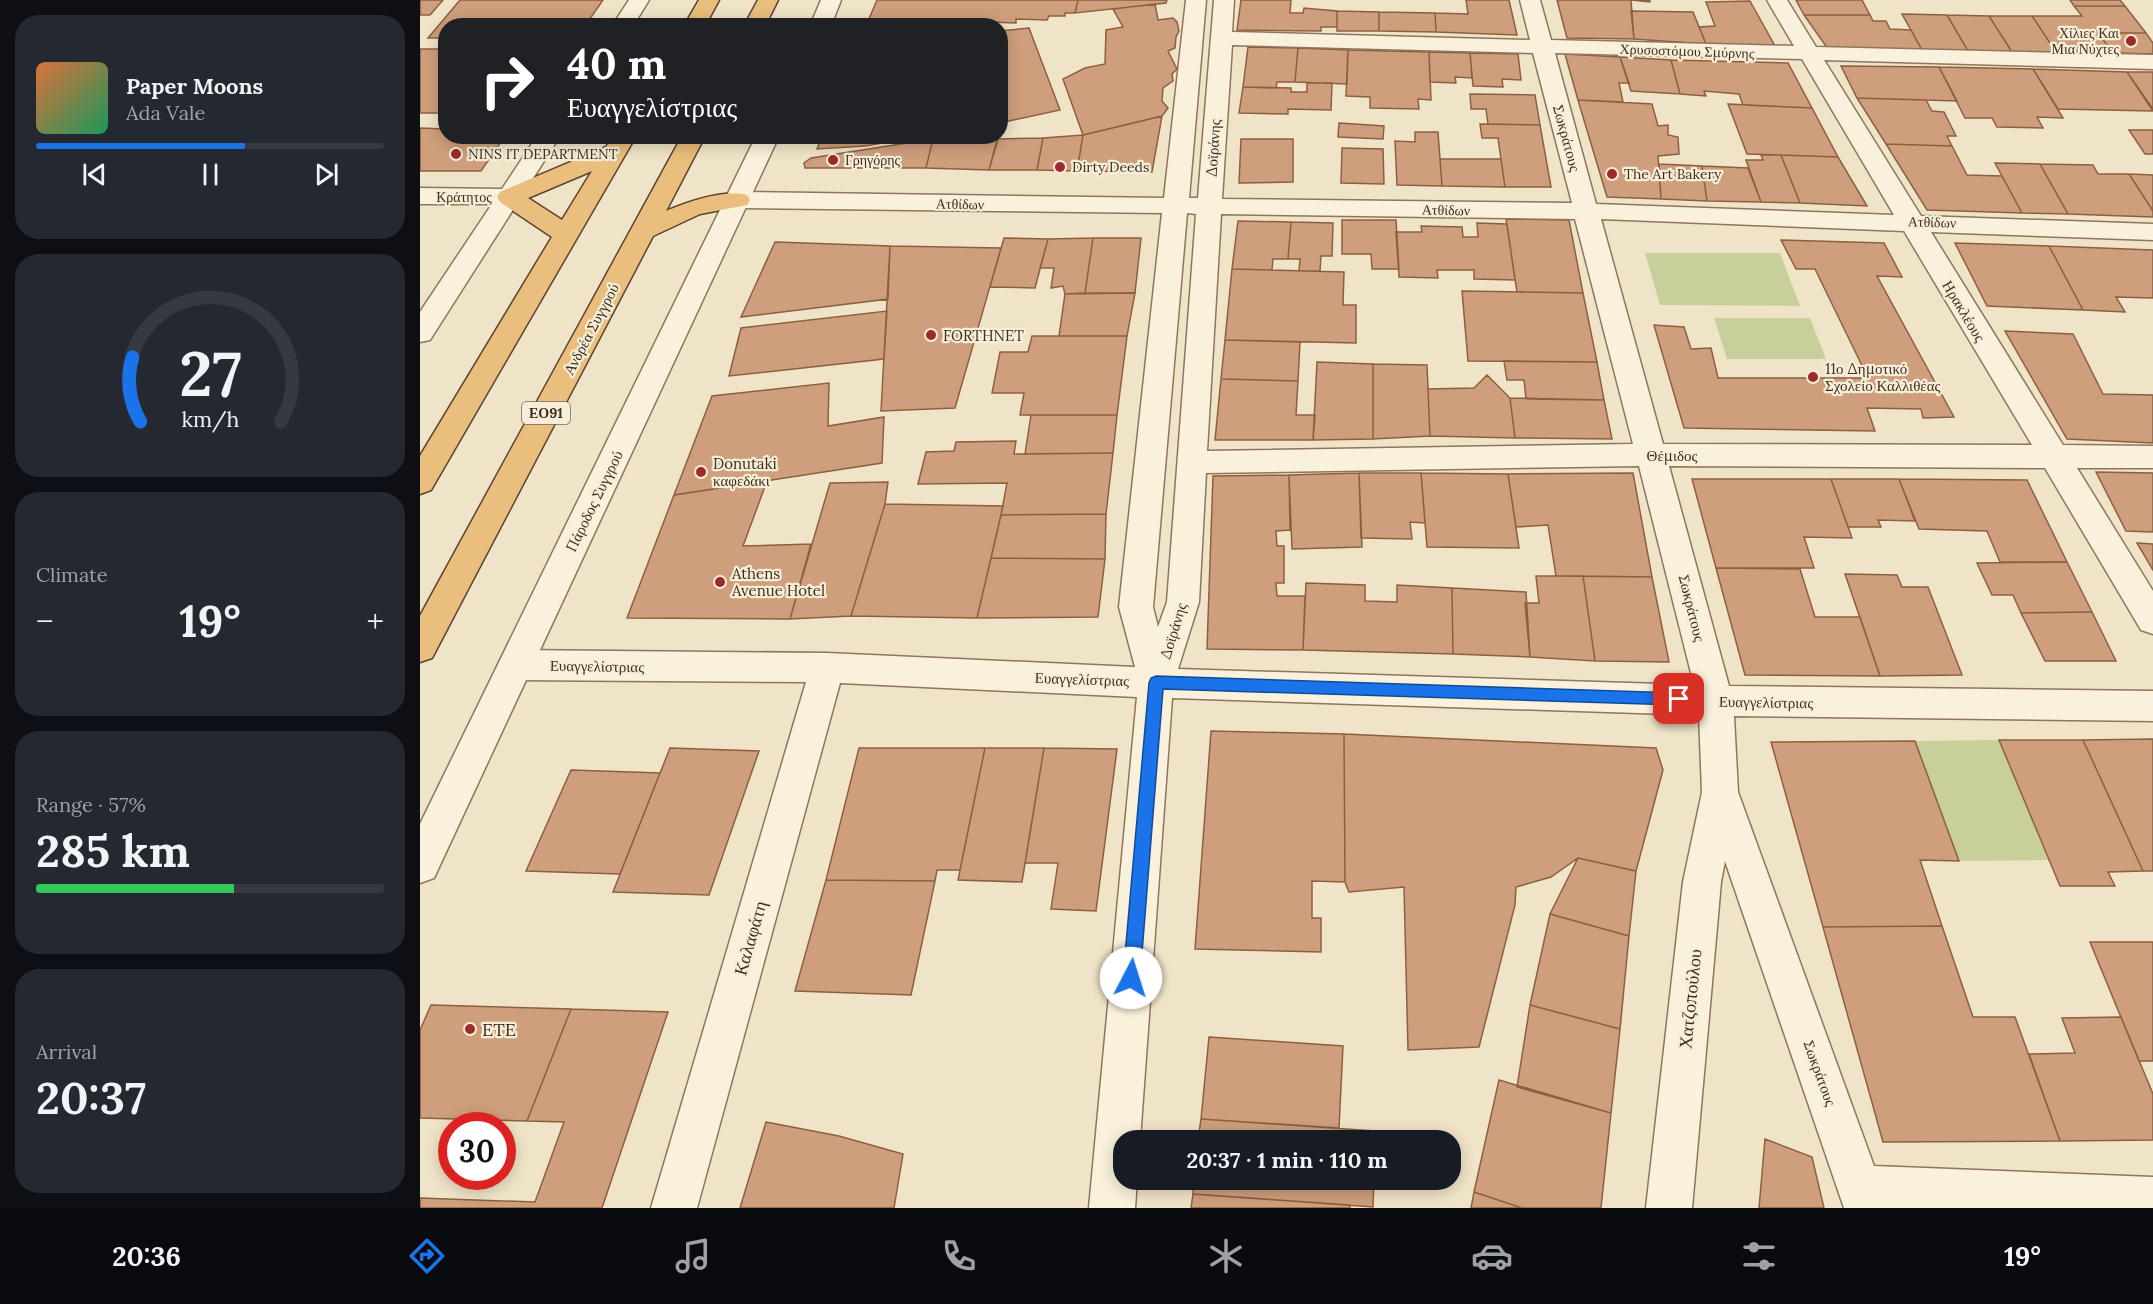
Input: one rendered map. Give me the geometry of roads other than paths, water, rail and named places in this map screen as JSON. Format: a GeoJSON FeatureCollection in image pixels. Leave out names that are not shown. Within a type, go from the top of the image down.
{"type":"FeatureCollection","features":[{"type":"Feature","properties":{"kind":"highway"},"geometry":{"type":"LineString","coordinates":[[699,18],[709,0]]}},
{"type":"Feature","properties":{"kind":"highway"},"geometry":{"type":"LineString","coordinates":[[758,18],[768,0]]}},
{"type":"Feature","properties":{"kind":"highway"},"geometry":{"type":"LineString","coordinates":[[509,197],[621,144]]}},
{"type":"Feature","properties":{"kind":"highway"},"geometry":{"type":"LineString","coordinates":[[420,482],[621,144]]}},
{"type":"Feature","properties":{"kind":"highway","name":"Ανδρέα Συγγρού"},"geometry":{"type":"LineString","coordinates":[[420,648],[690,144]]}},
{"type":"Feature","properties":{"kind":"highway"},"geometry":{"type":"LineString","coordinates":[[672,178],[700,195],[738,200]]}},
{"type":"Feature","properties":{"kind":"highway"},"geometry":{"type":"LineString","coordinates":[[509,197],[566,234]]}},
{"type":"Feature","properties":{"kind":"highway"},"geometry":{"type":"LineString","coordinates":[[645,230],[694,208],[738,200]]}},
{"type":"Feature","properties":{"kind":"street"},"geometry":{"type":"LineString","coordinates":[[627,18],[639,0]]}},
{"type":"Feature","properties":{"kind":"street"},"geometry":{"type":"LineString","coordinates":[[823,18],[831,0]]}},
{"type":"Feature","properties":{"kind":"street","name":"Δοϊράνης"},"geometry":{"type":"LineString","coordinates":[[1156,683],[1136,607],[1196,0]]}},
{"type":"Feature","properties":{"kind":"street","name":"Δοϊράνης"},"geometry":{"type":"LineString","coordinates":[[1156,683],[1183,602],[1224,0]]}},
{"type":"Feature","properties":{"kind":"street","name":"Σωκράτους"},"geometry":{"type":"LineString","coordinates":[[1530,0],[1716,701],[1720,792],[1864,1198]]}},
{"type":"Feature","properties":{"kind":"street","name":"Ηρακλέους"},"geometry":{"type":"LineString","coordinates":[[1777,0],[2052,457],[2153,620]]}},
{"type":"Feature","properties":{"kind":"street","name":"Χρυσοστόμου Σμύρνης"},"geometry":{"type":"LineString","coordinates":[[1220,38],[1809,55],[2153,62]]}},
{"type":"Feature","properties":{"kind":"street"},"geometry":{"type":"LineString","coordinates":[[420,333],[544,144]]}},
{"type":"Feature","properties":{"kind":"street","name":"Πάροδος Συγγρού"},"geometry":{"type":"LineString","coordinates":[[420,865],[764,144]]}},
{"type":"Feature","properties":{"kind":"street","name":"Κράτητος"},"geometry":{"type":"LineString","coordinates":[[420,196],[509,197]]}},
{"type":"Feature","properties":{"kind":"street","name":"Ατθίδων"},"geometry":{"type":"LineString","coordinates":[[738,200],[1587,211],[1909,221],[2153,232]]}},
{"type":"Feature","properties":{"kind":"street","name":"Θέμιδος"},"geometry":{"type":"LineString","coordinates":[[1191,462],[1652,454],[2153,457]]}},
{"type":"Feature","properties":{"kind":"street","name":"Ευαγγελίστριας"},"geometry":{"type":"LineString","coordinates":[[516,665],[827,668],[1156,683],[1716,701],[2153,706]]}},
{"type":"Feature","properties":{"kind":"street","name":"Καλαφάτη"},"geometry":{"type":"LineString","coordinates":[[674,1208],[827,668]]}},
{"type":"Feature","properties":{"kind":"street"},"geometry":{"type":"LineString","coordinates":[[1112,1208],[1156,683]]}},
{"type":"Feature","properties":{"kind":"street","name":"Χατζοπούλου"},"geometry":{"type":"LineString","coordinates":[[1668,1208],[1702,882],[1720,792]]}},
{"type":"Feature","properties":{"kind":"street"},"geometry":{"type":"LineString","coordinates":[[1864,1198],[2153,1200]]}},
{"type":"Feature","properties":{"kind":"place","name":"Χίλιες Και Μια Νύχτες"},"geometry":{"type":"Point","coordinates":[2131,41]}},
{"type":"Feature","properties":{"kind":"place","name":"NINS IT DEPARTMENT"},"geometry":{"type":"Point","coordinates":[456,154]}},
{"type":"Feature","properties":{"kind":"place","name":"Γρηγόρης"},"geometry":{"type":"Point","coordinates":[833,160]}},
{"type":"Feature","properties":{"kind":"place","name":"Dirty Deeds"},"geometry":{"type":"Point","coordinates":[1060,167]}},
{"type":"Feature","properties":{"kind":"place","name":"The Art Bakery"},"geometry":{"type":"Point","coordinates":[1612,174]}},
{"type":"Feature","properties":{"kind":"place","name":"FORTHNET"},"geometry":{"type":"Point","coordinates":[931,335]}},
{"type":"Feature","properties":{"kind":"place","name":"11ο Δημοτικό Σχολείο Καλλιθέας"},"geometry":{"type":"Point","coordinates":[1813,377]}},
{"type":"Feature","properties":{"kind":"place","name":"Donutaki καφεδάκι"},"geometry":{"type":"Point","coordinates":[701,472]}},
{"type":"Feature","properties":{"kind":"place","name":"Athens Avenue Hotel"},"geometry":{"type":"Point","coordinates":[720,582]}},
{"type":"Feature","properties":{"kind":"place","name":"ETE"},"geometry":{"type":"Point","coordinates":[470,1029]}}]}
